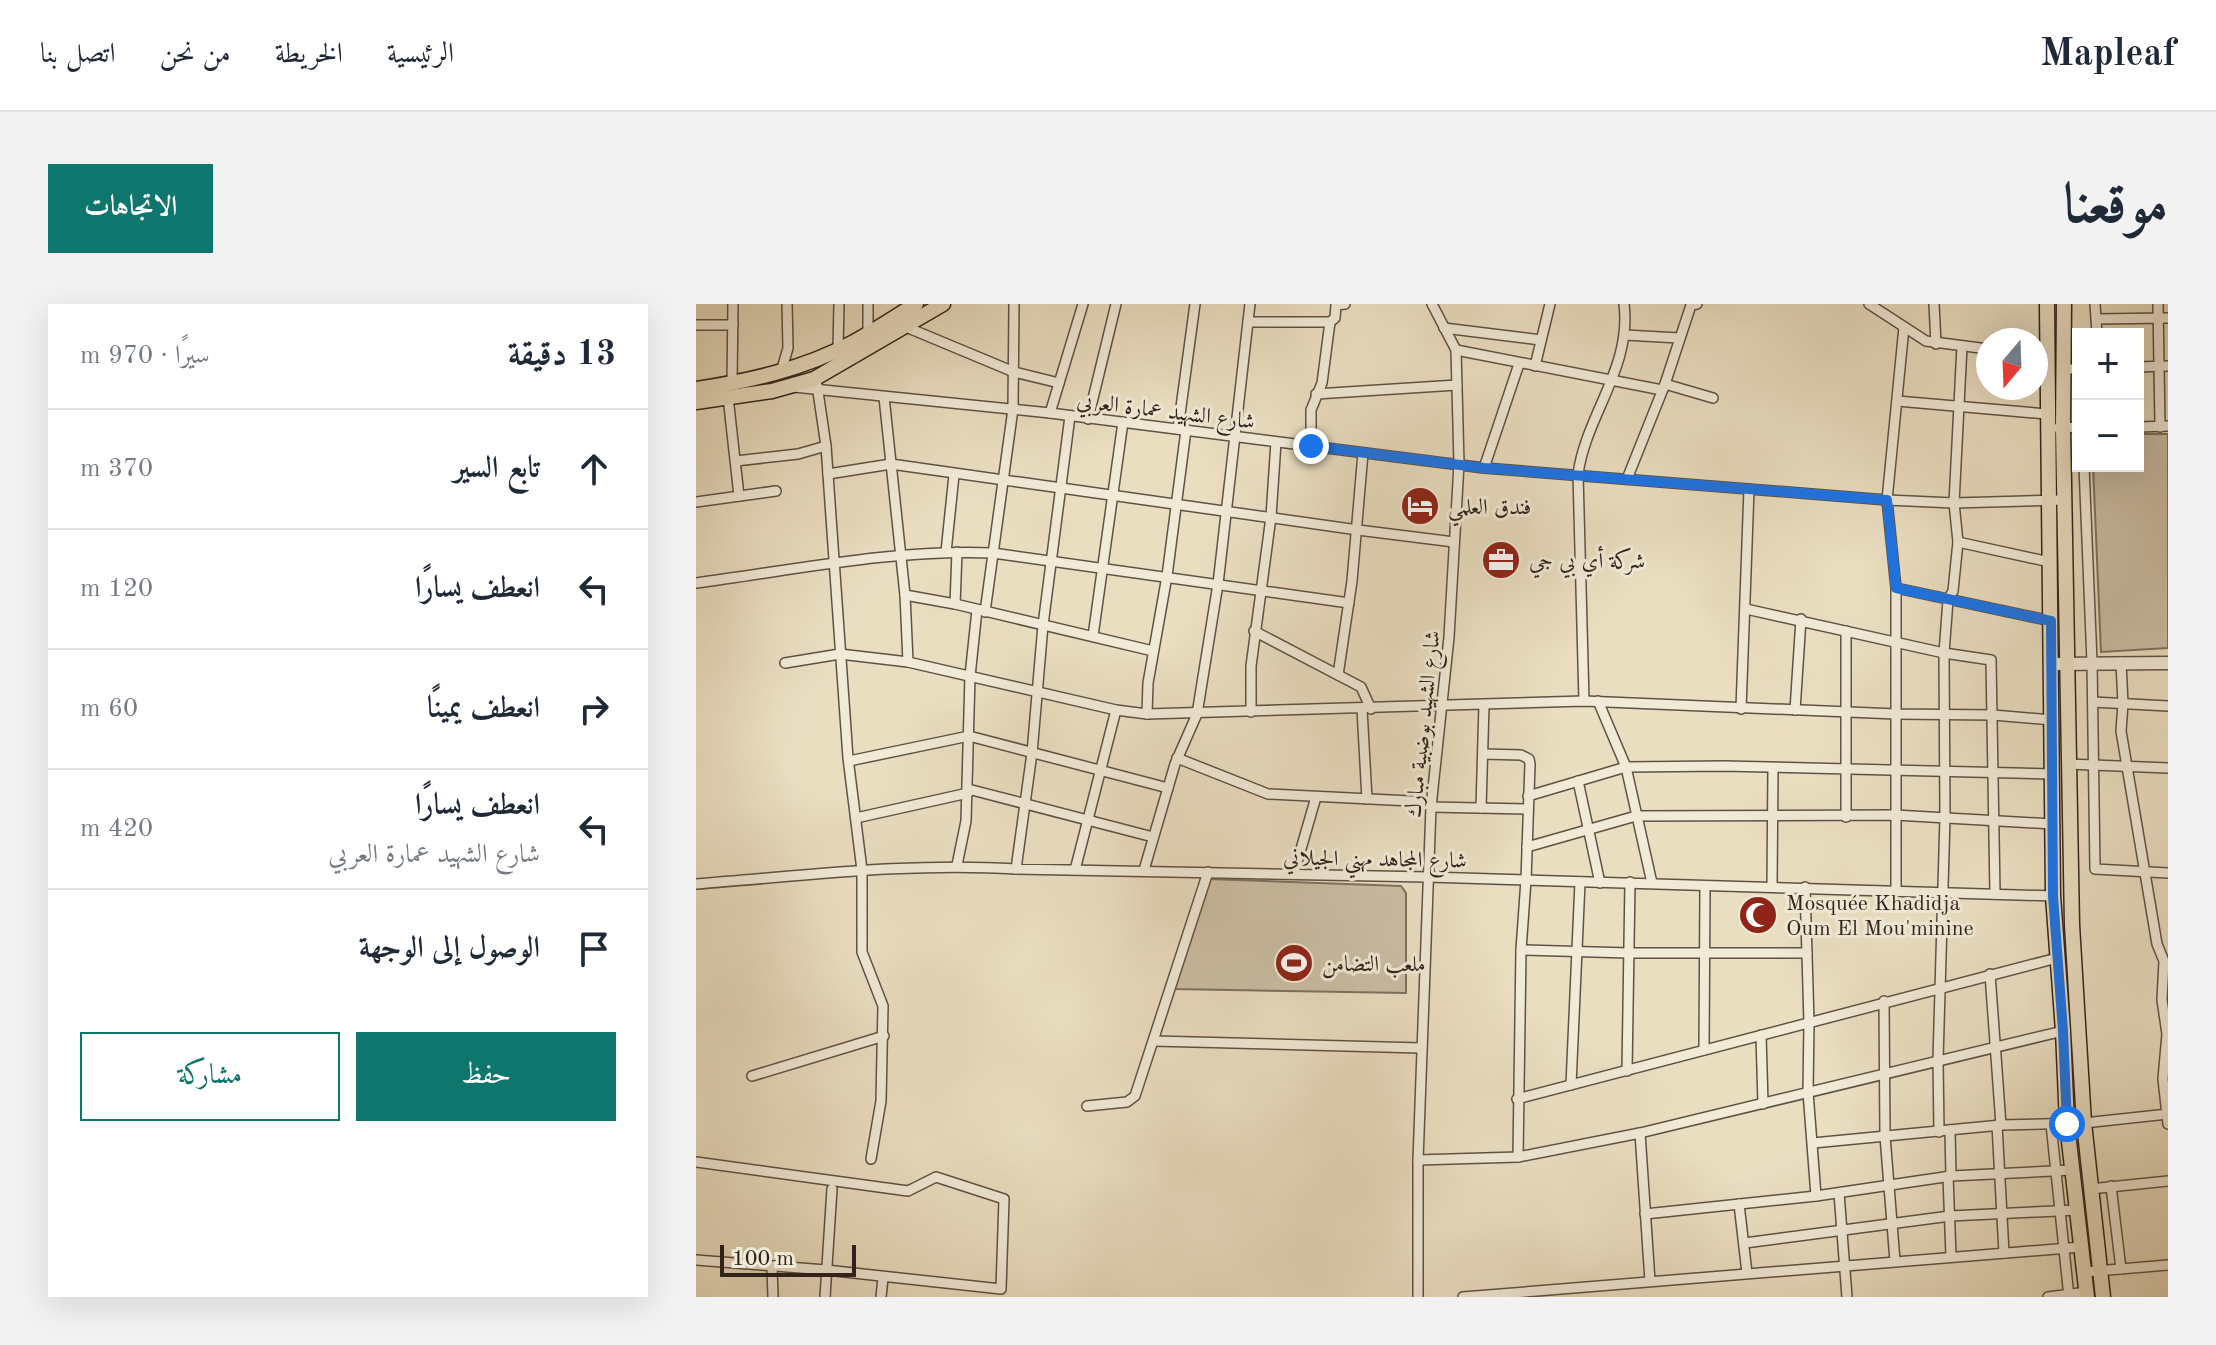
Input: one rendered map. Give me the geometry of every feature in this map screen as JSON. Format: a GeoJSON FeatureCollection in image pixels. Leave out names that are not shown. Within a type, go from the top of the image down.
{"type":"FeatureCollection","features":[{"type":"Feature","properties":{"kind":"main road"},"geometry":{"type":"LineString","coordinates":[[696,402],[797,367],[838,349],[916,304]]}},
{"type":"Feature","properties":{"kind":"main road"},"geometry":{"type":"LineString","coordinates":[[696,389],[816,385],[943,304]]}},
{"type":"Feature","properties":{"kind":"main road"},"geometry":{"type":"LineString","coordinates":[[2044,328],[2047,304]]}},
{"type":"Feature","properties":{"kind":"main road"},"geometry":{"type":"LineString","coordinates":[[2064,304],[2071,369],[2070,428],[2050,562],[2053,896],[2063,1031],[2059,1124],[2072,1170],[2087,1294]]}},
{"type":"Feature","properties":{"kind":"main road"},"geometry":{"type":"LineString","coordinates":[[797,367],[816,385]]}},
{"type":"Feature","properties":{"kind":"main road"},"geometry":{"type":"LineString","coordinates":[[781,372],[790,387]]}},
{"type":"Feature","properties":{"kind":"main road"},"geometry":{"type":"LineString","coordinates":[[2045,400],[2057,501],[2068,663],[2072,925],[2084,1123],[2103,1297]]}},
{"type":"Feature","properties":{"kind":"street"},"geometry":{"type":"LineString","coordinates":[[733,304],[730,390],[739,496]]}},
{"type":"Feature","properties":{"kind":"street"},"geometry":{"type":"LineString","coordinates":[[781,372],[788,348],[787,304]]}},
{"type":"Feature","properties":{"kind":"street"},"geometry":{"type":"LineString","coordinates":[[838,349],[839,304]]}},
{"type":"Feature","properties":{"kind":"street"},"geometry":{"type":"LineString","coordinates":[[868,304],[868,333]]}},
{"type":"Feature","properties":{"kind":"street"},"geometry":{"type":"LineString","coordinates":[[957,865],[964,839],[968,791],[970,676],[993,553],[1013,409],[1014,304]]}},
{"type":"Feature","properties":{"kind":"street"},"geometry":{"type":"LineString","coordinates":[[1050,413],[1083,304]]}},
{"type":"Feature","properties":{"kind":"street"},"geometry":{"type":"LineString","coordinates":[[1088,419],[1116,304]]}},
{"type":"Feature","properties":{"kind":"street"},"geometry":{"type":"LineString","coordinates":[[1147,714],[1153,651],[1176,504],[1195,304]]}},
{"type":"Feature","properties":{"kind":"street"},"geometry":{"type":"LineString","coordinates":[[1144,870],[1177,758],[1197,714],[1218,584],[1250,304]]}},
{"type":"Feature","properties":{"kind":"street"},"geometry":{"type":"LineString","coordinates":[[1248,322],[1330,322],[1335,318],[1336,305],[1345,304]]}},
{"type":"Feature","properties":{"kind":"street","name":"شارع الشهيد بوضبية مبارك"},"geometry":{"type":"LineString","coordinates":[[1418,1297],[1418,1160],[1431,804],[1449,637],[1459,464],[1456,350],[1432,304]]}},
{"type":"Feature","properties":{"kind":"street"},"geometry":{"type":"LineString","coordinates":[[1535,366],[1550,304]]}},
{"type":"Feature","properties":{"kind":"street"},"geometry":{"type":"LineString","coordinates":[[1584,701],[1578,474],[1582,455],[1614,379],[1625,335],[1624,304]]}},
{"type":"Feature","properties":{"kind":"street"},"geometry":{"type":"LineString","coordinates":[[1627,479],[1691,305],[1697,304]]}},
{"type":"Feature","properties":{"kind":"street"},"geometry":{"type":"LineString","coordinates":[[1869,304],[1884,309],[1904,327],[1936,344],[1976,348]]}},
{"type":"Feature","properties":{"kind":"street"},"geometry":{"type":"LineString","coordinates":[[1934,304],[1936,344]]}},
{"type":"Feature","properties":{"kind":"street"},"geometry":{"type":"LineString","coordinates":[[2095,304],[2097,328]]}},
{"type":"Feature","properties":{"kind":"street"},"geometry":{"type":"LineString","coordinates":[[2144,427],[2164,426],[2163,318],[2158,304]]}},
{"type":"Feature","properties":{"kind":"street"},"geometry":{"type":"LineString","coordinates":[[2097,319],[2163,318]]}},
{"type":"Feature","properties":{"kind":"street"},"geometry":{"type":"LineString","coordinates":[[1311,446],[1311,410],[1322,383],[1330,322]]}},
{"type":"Feature","properties":{"kind":"street"},"geometry":{"type":"LineString","coordinates":[[696,325],[733,325]]}},
{"type":"Feature","properties":{"kind":"street"},"geometry":{"type":"LineString","coordinates":[[906,327],[1014,372],[1059,383]]}},
{"type":"Feature","properties":{"kind":"street"},"geometry":{"type":"LineString","coordinates":[[1896,890],[1896,588],[1887,500],[1904,327]]}},
{"type":"Feature","properties":{"kind":"street"},"geometry":{"type":"LineString","coordinates":[[1444,328],[1541,340]]}},
{"type":"Feature","properties":{"kind":"street"},"geometry":{"type":"LineString","coordinates":[[1625,335],[1679,338]]}},
{"type":"Feature","properties":{"kind":"street"},"geometry":{"type":"LineString","coordinates":[[1951,1256],[1950,1176],[1938,1060],[1945,817],[1944,653],[1948,600],[1953,591],[1958,542],[1954,503],[1962,346]]}},
{"type":"Feature","properties":{"kind":"street"},"geometry":{"type":"LineString","coordinates":[[1456,350],[1713,398]]}},
{"type":"Feature","properties":{"kind":"street"},"geometry":{"type":"LineString","coordinates":[[1484,468],[1519,364]]}},
{"type":"Feature","properties":{"kind":"street"},"geometry":{"type":"LineString","coordinates":[[816,385],[826,446],[849,761],[862,870],[862,952],[883,1006],[881,1101],[871,1159]]}},
{"type":"Feature","properties":{"kind":"street","name":"شارع الشهيد عمارة العربي"},"geometry":{"type":"LineString","coordinates":[[816,385],[884,397],[1050,413],[1484,468],[1887,500],[1954,503],[2057,501]]}},
{"type":"Feature","properties":{"kind":"street"},"geometry":{"type":"LineString","coordinates":[[1316,394],[1457,385]]}},
{"type":"Feature","properties":{"kind":"street"},"geometry":{"type":"LineString","coordinates":[[884,397],[902,554],[908,662]]}},
{"type":"Feature","properties":{"kind":"street"},"geometry":{"type":"LineString","coordinates":[[1897,401],[1959,407],[2047,421],[2070,428]]}},
{"type":"Feature","properties":{"kind":"street"},"geometry":{"type":"LineString","coordinates":[[1016,869],[1070,416]]}},
{"type":"Feature","properties":{"kind":"street"},"geometry":{"type":"LineString","coordinates":[[1093,636],[1123,422]]}},
{"type":"Feature","properties":{"kind":"street"},"geometry":{"type":"LineString","coordinates":[[1251,712],[1254,631],[1271,517],[1276,442]]}},
{"type":"Feature","properties":{"kind":"street"},"geometry":{"type":"LineString","coordinates":[[736,461],[798,454],[826,446]]}},
{"type":"Feature","properties":{"kind":"street"},"geometry":{"type":"LineString","coordinates":[[1338,675],[1358,530],[1363,453]]}},
{"type":"Feature","properties":{"kind":"street"},"geometry":{"type":"LineString","coordinates":[[828,474],[891,464],[1454,542]]}},
{"type":"Feature","properties":{"kind":"street"},"geometry":{"type":"LineString","coordinates":[[2084,472],[2092,662],[2091,765],[2095,869],[2168,873]]}},
{"type":"Feature","properties":{"kind":"street"},"geometry":{"type":"LineString","coordinates":[[954,475],[952,552],[955,604]]}},
{"type":"Feature","properties":{"kind":"street"},"geometry":{"type":"LineString","coordinates":[[1741,709],[1749,489]]}},
{"type":"Feature","properties":{"kind":"street"},"geometry":{"type":"LineString","coordinates":[[696,502],[776,491]]}},
{"type":"Feature","properties":{"kind":"street"},"geometry":{"type":"LineString","coordinates":[[1958,542],[2050,562]]}},
{"type":"Feature","properties":{"kind":"street"},"geometry":{"type":"LineString","coordinates":[[696,583],[902,554],[993,553],[1349,603]]}},
{"type":"Feature","properties":{"kind":"street"},"geometry":{"type":"LineString","coordinates":[[1896,588],[2051,621]]}},
{"type":"Feature","properties":{"kind":"street"},"geometry":{"type":"LineString","coordinates":[[905,595],[1153,651]]}},
{"type":"Feature","properties":{"kind":"street"},"geometry":{"type":"LineString","coordinates":[[1746,609],[1944,653],[1991,660],[1995,894]]}},
{"type":"Feature","properties":{"kind":"street"},"geometry":{"type":"LineString","coordinates":[[1795,710],[1801,619]]}},
{"type":"Feature","properties":{"kind":"street"},"geometry":{"type":"LineString","coordinates":[[1254,631],[1361,687],[1367,709],[1367,799]]}},
{"type":"Feature","properties":{"kind":"street"},"geometry":{"type":"LineString","coordinates":[[1846,631],[1846,817]]}},
{"type":"Feature","properties":{"kind":"street"},"geometry":{"type":"LineString","coordinates":[[785,663],[840,654],[908,662],[1116,710],[1147,714],[1598,701],[1846,713],[1993,715],[2052,720]]}},
{"type":"Feature","properties":{"kind":"street"},"geometry":{"type":"LineString","coordinates":[[2121,662],[2121,731],[2126,766],[2157,944],[2164,961],[2168,1124]]}},
{"type":"Feature","properties":{"kind":"street"},"geometry":{"type":"LineString","coordinates":[[2052,664],[2168,663]]}},
{"type":"Feature","properties":{"kind":"street"},"geometry":{"type":"LineString","coordinates":[[1598,701],[1626,767],[1652,883]]}},
{"type":"Feature","properties":{"kind":"street"},"geometry":{"type":"LineString","coordinates":[[2093,702],[2168,706]]}},
{"type":"Feature","properties":{"kind":"street"},"geometry":{"type":"LineString","coordinates":[[1481,808],[1484,705]]}},
{"type":"Feature","properties":{"kind":"street"},"geometry":{"type":"LineString","coordinates":[[1075,870],[1116,710]]}},
{"type":"Feature","properties":{"kind":"street"},"geometry":{"type":"LineString","coordinates":[[849,761],[969,736],[1168,788]]}},
{"type":"Feature","properties":{"kind":"street"},"geometry":{"type":"LineString","coordinates":[[1483,754],[1521,755],[1529,759],[1521,950],[1518,1157]]}},
{"type":"Feature","properties":{"kind":"street"},"geometry":{"type":"LineString","coordinates":[[1177,758],[1268,794],[1527,809]]}},
{"type":"Feature","properties":{"kind":"street"},"geometry":{"type":"LineString","coordinates":[[2068,764],[2168,768]]}},
{"type":"Feature","properties":{"kind":"street"},"geometry":{"type":"LineString","coordinates":[[1528,796],[1626,767],[2053,774]]}},
{"type":"Feature","properties":{"kind":"street"},"geometry":{"type":"LineString","coordinates":[[1772,886],[1773,768]]}},
{"type":"Feature","properties":{"kind":"street"},"geometry":{"type":"LineString","coordinates":[[1578,781],[1600,883]]}},
{"type":"Feature","properties":{"kind":"street"},"geometry":{"type":"LineString","coordinates":[[856,818],[968,791],[1026,802],[1153,837]]}},
{"type":"Feature","properties":{"kind":"street"},"geometry":{"type":"LineString","coordinates":[[1294,873],[1316,797]]}},
{"type":"Feature","properties":{"kind":"street"},"geometry":{"type":"LineString","coordinates":[[1527,847],[1636,816],[1895,815],[2053,824]]}},
{"type":"Feature","properties":{"kind":"street","name":"شارع المجاهد مهني الجيلاني"},"geometry":{"type":"LineString","coordinates":[[696,884],[957,865],[2053,896]]}},
{"type":"Feature","properties":{"kind":"street"},"geometry":{"type":"LineString","coordinates":[[1087,1106],[1132,1100],[1208,872]]}},
{"type":"Feature","properties":{"kind":"street"},"geometry":{"type":"LineString","coordinates":[[1571,1085],[1580,882]]}},
{"type":"Feature","properties":{"kind":"street"},"geometry":{"type":"LineString","coordinates":[[1627,1071],[1630,882]]}},
{"type":"Feature","properties":{"kind":"street"},"geometry":{"type":"LineString","coordinates":[[1704,1050],[1705,886]]}},
{"type":"Feature","properties":{"kind":"street"},"geometry":{"type":"LineString","coordinates":[[1805,887],[1808,1092],[1816,1196]]}},
{"type":"Feature","properties":{"kind":"street"},"geometry":{"type":"LineString","coordinates":[[1521,950],[1807,953]]}},
{"type":"Feature","properties":{"kind":"street"},"geometry":{"type":"LineString","coordinates":[[2163,967],[2168,955]]}},
{"type":"Feature","properties":{"kind":"street"},"geometry":{"type":"LineString","coordinates":[[1517,1099],[2057,958]]}},
{"type":"Feature","properties":{"kind":"street"},"geometry":{"type":"LineString","coordinates":[[1990,974],[2004,1253]]}},
{"type":"Feature","properties":{"kind":"street"},"geometry":{"type":"LineString","coordinates":[[1884,1001],[1885,1136],[1895,1261]]}},
{"type":"Feature","properties":{"kind":"street"},"geometry":{"type":"LineString","coordinates":[[1418,1160],[1518,1157],[1640,1133],[2063,1031]]}},
{"type":"Feature","properties":{"kind":"street"},"geometry":{"type":"LineString","coordinates":[[1761,1035],[1763,1104]]}},
{"type":"Feature","properties":{"kind":"street"},"geometry":{"type":"LineString","coordinates":[[752,1076],[884,1036]]}},
{"type":"Feature","properties":{"kind":"street"},"geometry":{"type":"LineString","coordinates":[[1154,1041],[1421,1048]]}},
{"type":"Feature","properties":{"kind":"street"},"geometry":{"type":"LineString","coordinates":[[1813,1143],[1999,1125],[2084,1123],[2167,1114]]}},
{"type":"Feature","properties":{"kind":"street"},"geometry":{"type":"LineString","coordinates":[[2059,1124],[2056,1171],[2069,1296]]}},
{"type":"Feature","properties":{"kind":"street"},"geometry":{"type":"LineString","coordinates":[[1640,1133],[1650,1281]]}},
{"type":"Feature","properties":{"kind":"street"},"geometry":{"type":"LineString","coordinates":[[696,1162],[908,1191],[936,1177],[1004,1199],[1001,1289],[696,1260]]}},
{"type":"Feature","properties":{"kind":"street"},"geometry":{"type":"LineString","coordinates":[[1645,1214],[1816,1196],[1950,1176],[2072,1170]]}},
{"type":"Feature","properties":{"kind":"street"},"geometry":{"type":"LineString","coordinates":[[2090,1189],[2168,1181]]}},
{"type":"Feature","properties":{"kind":"street"},"geometry":{"type":"LineString","coordinates":[[2111,1186],[2121,1269]]}},
{"type":"Feature","properties":{"kind":"street"},"geometry":{"type":"LineString","coordinates":[[825,1297],[832,1189]]}},
{"type":"Feature","properties":{"kind":"street"},"geometry":{"type":"LineString","coordinates":[[1839,1193],[1847,1297]]}},
{"type":"Feature","properties":{"kind":"street"},"geometry":{"type":"LineString","coordinates":[[1739,1204],[1747,1273]]}},
{"type":"Feature","properties":{"kind":"street"},"geometry":{"type":"LineString","coordinates":[[1745,1243],[1950,1216],[2077,1210]]}},
{"type":"Feature","properties":{"kind":"street"},"geometry":{"type":"LineString","coordinates":[[1463,1297],[1582,1292],[1650,1281],[2081,1247]]}},
{"type":"Feature","properties":{"kind":"street"},"geometry":{"type":"LineString","coordinates":[[2084,1272],[2168,1265]]}},
{"type":"Feature","properties":{"kind":"street"},"geometry":{"type":"LineString","coordinates":[[772,1267],[773,1297]]}},
{"type":"Feature","properties":{"kind":"street"},"geometry":{"type":"LineString","coordinates":[[881,1297],[883,1278]]}},
{"type":"Feature","properties":{"kind":"street"},"geometry":{"type":"LineString","coordinates":[[950,1297],[952,1284]]}},
{"type":"Feature","properties":{"kind":"street"},"geometry":{"type":"LineString","coordinates":[[2048,1297],[2087,1294]]}},
{"type":"Feature","properties":{"kind":"shaded area"},"geometry":{"type":"Polygon","coordinates":[[[2144,434],[2168,434],[2168,648],[2101,652],[2093,472],[2144,472],[2144,434]]]}},
{"type":"Feature","properties":{"kind":"shaded area","name":"ملعب التضامن"},"geometry":{"type":"Polygon","coordinates":[[[1209,879],[1401,886],[1406,893],[1406,993],[1174,989],[1209,879]]]}},
{"type":"Feature","properties":{"kind":"place","name":"فندق العلمي"},"geometry":{"type":"Point","coordinates":[1420,506]}},
{"type":"Feature","properties":{"kind":"place","name":"شركة أي بي جي"},"geometry":{"type":"Point","coordinates":[1501,560]}},
{"type":"Feature","properties":{"kind":"place","name":"Mosquée Khadidja Oum El Mou'minine"},"geometry":{"type":"Point","coordinates":[1758,915]}},
{"type":"Feature","properties":{"kind":"place","name":"ملعب التضامن"},"geometry":{"type":"Point","coordinates":[1294,963]}},
{"type":"Feature","properties":{"kind":"route"},"geometry":{"type":"LineString","coordinates":[[1311,446],[1484,468],[1887,500],[1896,588],[2051,621],[2053,896],[2067,1124]]}}]}
